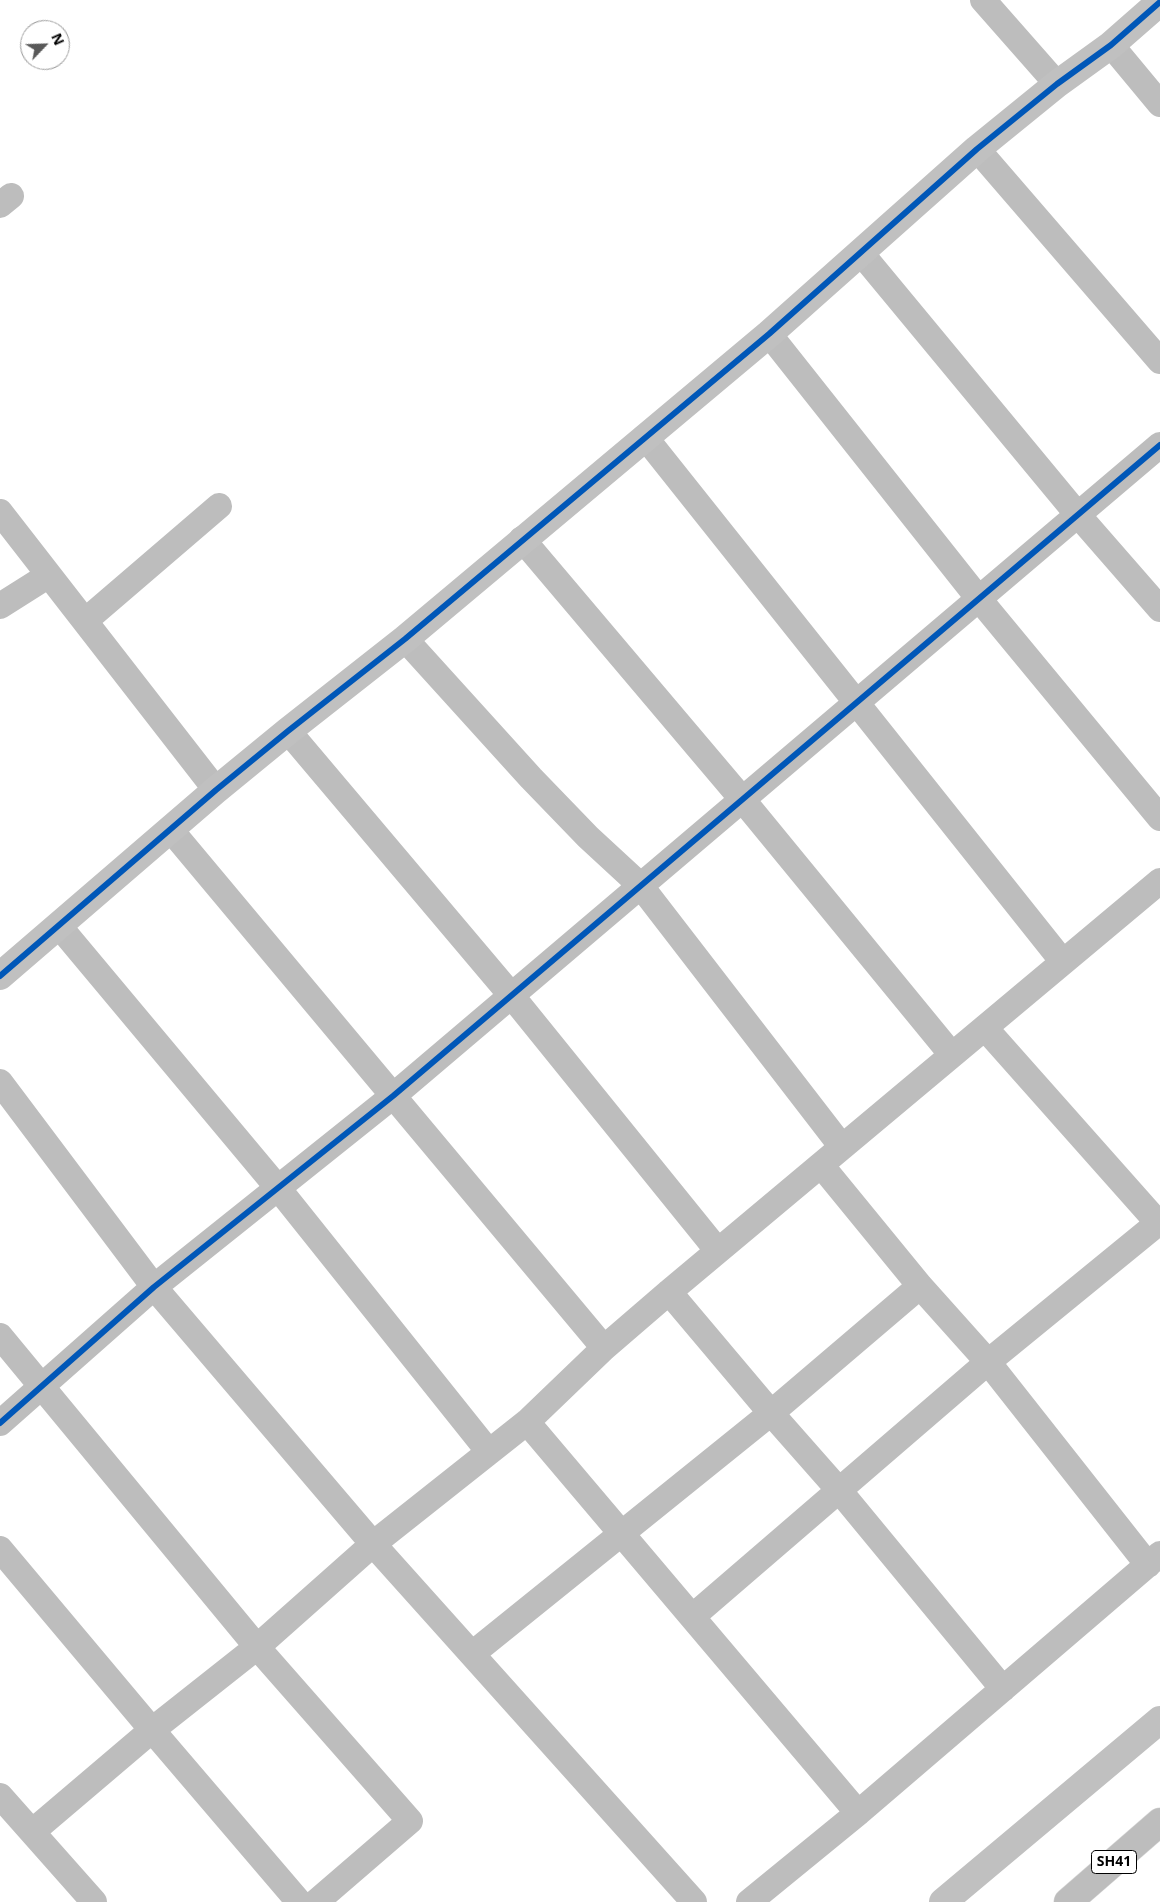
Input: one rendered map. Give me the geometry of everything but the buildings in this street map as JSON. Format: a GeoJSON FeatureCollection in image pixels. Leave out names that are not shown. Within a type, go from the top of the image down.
{"type":"FeatureCollection","features":[{"type":"Feature","properties":{"kind":"main road","name":"SH41"},"geometry":{"type":"LineString","coordinates":[[1068,1902],[1160,1822]]}},
{"type":"Feature","properties":{"kind":"street"},"geometry":{"type":"LineString","coordinates":[[983,0],[1057,84]]}},
{"type":"Feature","properties":{"kind":"street"},"geometry":{"type":"LineString","coordinates":[[0,976],[216,790],[288,730],[405,639],[522,539],[769,334],[977,149],[1057,84],[1111,45],[1160,2]]}},
{"type":"Feature","properties":{"kind":"street"},"geometry":{"type":"LineString","coordinates":[[1111,45],[1160,104]]}},
{"type":"Feature","properties":{"kind":"street"},"geometry":{"type":"LineString","coordinates":[[977,149],[1160,361]]}},
{"type":"Feature","properties":{"kind":"street"},"geometry":{"type":"LineString","coordinates":[[861,253],[1078,516],[1160,609]]}},
{"type":"Feature","properties":{"kind":"street"},"geometry":{"type":"LineString","coordinates":[[769,334],[979,599],[1160,818]]}},
{"type":"Feature","properties":{"kind":"street"},"geometry":{"type":"LineString","coordinates":[[645,437],[1063,962]]}},
{"type":"Feature","properties":{"kind":"street"},"geometry":{"type":"LineString","coordinates":[[0,1423],[154,1287],[393,1096],[1160,446]]}},
{"type":"Feature","properties":{"kind":"street"},"geometry":{"type":"LineString","coordinates":[[85,621],[219,506]]}},
{"type":"Feature","properties":{"kind":"street"},"geometry":{"type":"LineString","coordinates":[[0,512],[216,790]]}},
{"type":"Feature","properties":{"kind":"street"},"geometry":{"type":"LineString","coordinates":[[522,539],[742,799],[952,1055]]}},
{"type":"Feature","properties":{"kind":"street"},"geometry":{"type":"LineString","coordinates":[[0,606],[49,575]]}},
{"type":"Feature","properties":{"kind":"street"},"geometry":{"type":"LineString","coordinates":[[405,639],[531,778],[588,837],[640,885],[842,1147]]}},
{"type":"Feature","properties":{"kind":"street"},"geometry":{"type":"LineString","coordinates":[[288,730],[511,995],[718,1251]]}},
{"type":"Feature","properties":{"kind":"street"},"geometry":{"type":"LineString","coordinates":[[170,829],[604,1348]]}},
{"type":"Feature","properties":{"kind":"street"},"geometry":{"type":"LineString","coordinates":[[32,1832],[152,1730],[257,1646],[373,1544],[527,1422],[604,1348],[669,1292],[1160,881]]}},
{"type":"Feature","properties":{"kind":"street"},"geometry":{"type":"LineString","coordinates":[[59,926],[278,1188],[489,1452]]}},
{"type":"Feature","properties":{"kind":"street"},"geometry":{"type":"LineString","coordinates":[[692,1617],[838,1489],[988,1362],[1159,1224],[985,1028]]}},
{"type":"Feature","properties":{"kind":"street"},"geometry":{"type":"LineString","coordinates":[[0,1082],[154,1287],[373,1544],[694,1902]]}},
{"type":"Feature","properties":{"kind":"street"},"geometry":{"type":"LineString","coordinates":[[749,1902],[858,1813],[1154,1560],[988,1362],[920,1286],[821,1165]]}},
{"type":"Feature","properties":{"kind":"street"},"geometry":{"type":"LineString","coordinates":[[472,1654],[771,1412],[920,1286]]}},
{"type":"Feature","properties":{"kind":"street"},"geometry":{"type":"LineString","coordinates":[[669,1292],[838,1489],[1003,1688]]}},
{"type":"Feature","properties":{"kind":"street"},"geometry":{"type":"LineString","coordinates":[[0,1336],[257,1646],[410,1821],[316,1902]]}},
{"type":"Feature","properties":{"kind":"street"},"geometry":{"type":"LineString","coordinates":[[527,1422],[858,1813]]}},
{"type":"Feature","properties":{"kind":"street"},"geometry":{"type":"LineString","coordinates":[[0,1549],[299,1902]]}},
{"type":"Feature","properties":{"kind":"street"},"geometry":{"type":"LineString","coordinates":[[944,1902],[1160,1720]]}},
{"type":"Feature","properties":{"kind":"street"},"geometry":{"type":"LineString","coordinates":[[0,1796],[94,1902]]}},
{"type":"Feature","properties":{"kind":"cycle path"},"geometry":{"type":"LineString","coordinates":[[0,976],[216,790],[405,639],[769,334],[977,149],[1057,84],[1111,45],[1160,2]]}},
{"type":"Feature","properties":{"kind":"cycle path"},"geometry":{"type":"LineString","coordinates":[[0,1423],[154,1287],[393,1096],[1160,445]]}}]}
